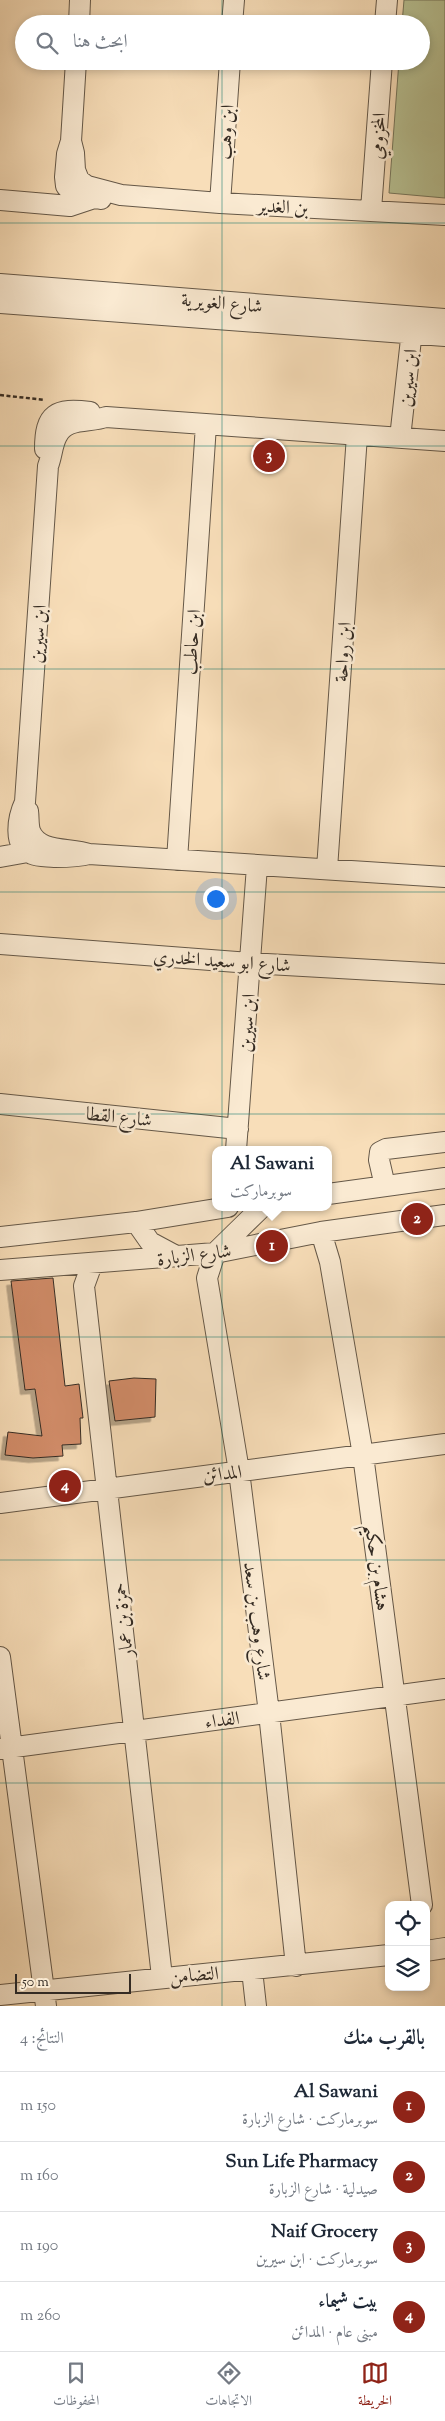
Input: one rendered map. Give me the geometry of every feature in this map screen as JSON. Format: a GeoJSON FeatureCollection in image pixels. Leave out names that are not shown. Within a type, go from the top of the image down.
{"type":"FeatureCollection","features":[{"type":"Feature","properties":{"kind":"street"},"geometry":{"type":"LineString","coordinates":[[79,15],[80,0]]}},
{"type":"Feature","properties":{"kind":"street"},"geometry":{"type":"LineString","coordinates":[[233,15],[234,0]]}},
{"type":"Feature","properties":{"kind":"street"},"geometry":{"type":"LineString","coordinates":[[386,15],[387,0]]}},
{"type":"Feature","properties":{"kind":"street","name":"بن الغدير"},"geometry":{"type":"LineString","coordinates":[[75,70],[71,140],[66,161],[66,186],[78,196],[102,199],[121,195]]}},
{"type":"Feature","properties":{"kind":"street","name":"ابن وهب"},"geometry":{"type":"LineString","coordinates":[[220,203],[229,70]]}},
{"type":"Feature","properties":{"kind":"street","name":"المخزومي"},"geometry":{"type":"LineString","coordinates":[[371,210],[381,70]]}},
{"type":"Feature","properties":{"kind":"street","name":"بن الغدير"},"geometry":{"type":"LineString","coordinates":[[71,140],[75,170],[79,180],[87,186],[121,195],[220,203],[445,215]]}},
{"type":"Feature","properties":{"kind":"street"},"geometry":{"type":"LineString","coordinates":[[0,200],[70,206],[78,205],[92,198]]}},
{"type":"Feature","properties":{"kind":"street","name":"شارع الغويرية"},"geometry":{"type":"LineString","coordinates":[[0,284],[413,326],[445,336]]}},
{"type":"Feature","properties":{"kind":"street","name":"شارع الغويرية"},"geometry":{"type":"LineString","coordinates":[[0,303],[413,326],[445,319]]}},
{"type":"Feature","properties":{"kind":"street","name":"ابن سيرين"},"geometry":{"type":"LineString","coordinates":[[400,438],[413,326]]}},
{"type":"Feature","properties":{"kind":"street","name":"ابن سيرين"},"geometry":{"type":"LineString","coordinates":[[48,466],[45,452],[47,427],[58,412],[66,410],[88,412],[106,417],[445,441]]}},
{"type":"Feature","properties":{"kind":"street","name":"ابن سيرين"},"geometry":{"type":"LineString","coordinates":[[106,417],[72,422],[62,429],[56,438],[48,466],[25,802],[30,830],[36,840],[46,846],[90,854],[445,877]]}},
{"type":"Feature","properties":{"kind":"street","name":"ابن حاطب"},"geometry":{"type":"LineString","coordinates":[[177,860],[206,425]]}},
{"type":"Feature","properties":{"kind":"street","name":"ابن رواحة"},"geometry":{"type":"LineString","coordinates":[[327,869],[357,435]]}},
{"type":"Feature","properties":{"kind":"street","name":"ابن سيرين"},"geometry":{"type":"LineString","coordinates":[[25,802],[20,815],[19,834],[21,844],[28,852],[39,856],[65,857],[90,854]]}},
{"type":"Feature","properties":{"kind":"street"},"geometry":{"type":"LineString","coordinates":[[0,857],[28,852]]}},
{"type":"Feature","properties":{"kind":"street","name":"ابن سيرين"},"geometry":{"type":"LineString","coordinates":[[236,1146],[257,866]]}},
{"type":"Feature","properties":{"kind":"street","name":"شارع ابو سعيد الخدري"},"geometry":{"type":"LineString","coordinates":[[0,944],[250,963],[445,974]]}},
{"type":"Feature","properties":{"kind":"street","name":"شارع القطا"},"geometry":{"type":"LineString","coordinates":[[0,1104],[238,1129]]}},
{"type":"Feature","properties":{"kind":"street"},"geometry":{"type":"LineString","coordinates":[[385,1186],[379,1160],[380,1152],[386,1149],[445,1142]]}},
{"type":"Feature","properties":{"kind":"street"},"geometry":{"type":"LineString","coordinates":[[332,1193],[445,1178]]}},
{"type":"Feature","properties":{"kind":"street","name":"شارع الزبارة"},"geometry":{"type":"LineString","coordinates":[[0,1237],[136,1222],[212,1210]]}},
{"type":"Feature","properties":{"kind":"street","name":"شارع وهب بن سعد"},"geometry":{"type":"LineString","coordinates":[[258,1211],[215,1253],[207,1278],[239,1471],[269,1713],[296,1966]]}},
{"type":"Feature","properties":{"kind":"street","name":"شارع الزبارة"},"geometry":{"type":"LineString","coordinates":[[0,1270],[215,1253],[322,1232],[445,1215]]}},
{"type":"Feature","properties":{"kind":"street"},"geometry":{"type":"LineString","coordinates":[[136,1222],[150,1242],[194,1265],[207,1278]]}},
{"type":"Feature","properties":{"kind":"street","name":"هشام بن حكيم"},"geometry":{"type":"LineString","coordinates":[[322,1232],[330,1262],[363,1455],[421,1901]]}},
{"type":"Feature","properties":{"kind":"street","name":"حمزة بن عمار"},"geometry":{"type":"LineString","coordinates":[[92,1264],[84,1286],[162,1977]]}},
{"type":"Feature","properties":{"kind":"street","name":"المدائن"},"geometry":{"type":"LineString","coordinates":[[0,1503],[445,1444]]}},
{"type":"Feature","properties":{"kind":"street"},"geometry":{"type":"LineString","coordinates":[[0,1657],[6,1748],[45,1998]]}},
{"type":"Feature","properties":{"kind":"street","name":"الفداء"},"geometry":{"type":"LineString","coordinates":[[6,1748],[445,1689]]}},
{"type":"Feature","properties":{"kind":"street","name":"التضامن"},"geometry":{"type":"LineString","coordinates":[[0,1995],[45,1998],[162,1977],[296,1966],[385,1955]]}},
{"type":"Feature","properties":{"kind":"street"},"geometry":{"type":"LineString","coordinates":[[252,1970],[256,2006]]}},
{"type":"Feature","properties":{"kind":"path"},"geometry":{"type":"LineString","coordinates":[[0,395],[40,398],[52,404],[58,412]]}},
{"type":"Feature","properties":{"kind":"green space"},"geometry":{"type":"Polygon","coordinates":[[[404,0],[445,0],[445,198],[389,193],[398,70],[430,70],[430,15],[403,15],[404,0]]]}},
{"type":"Feature","properties":{"kind":"building"},"geometry":{"type":"Polygon","coordinates":[[[53,1278],[65,1386],[79,1384],[83,1418],[80,1418],[81,1444],[62,1445],[63,1456],[33,1458],[5,1455],[8,1432],[42,1436],[35,1389],[25,1390],[11,1281],[53,1278]]]}},
{"type":"Feature","properties":{"kind":"building"},"geometry":{"type":"Polygon","coordinates":[[[134,1378],[156,1379],[155,1417],[115,1421],[109,1381],[134,1378]]]}},
{"type":"Feature","properties":{"kind":"place","name":"Naif Grocery"},"geometry":{"type":"Point","coordinates":[269,456]}},
{"type":"Feature","properties":{"kind":"place","name":"Sun Life Pharmacy"},"geometry":{"type":"Point","coordinates":[417,1219]}},
{"type":"Feature","properties":{"kind":"place","name":"Al Sawani"},"geometry":{"type":"Point","coordinates":[272,1246]}},
{"type":"Feature","properties":{"kind":"place","name":"بيت شيماء"},"geometry":{"type":"Point","coordinates":[65,1486]}}]}
